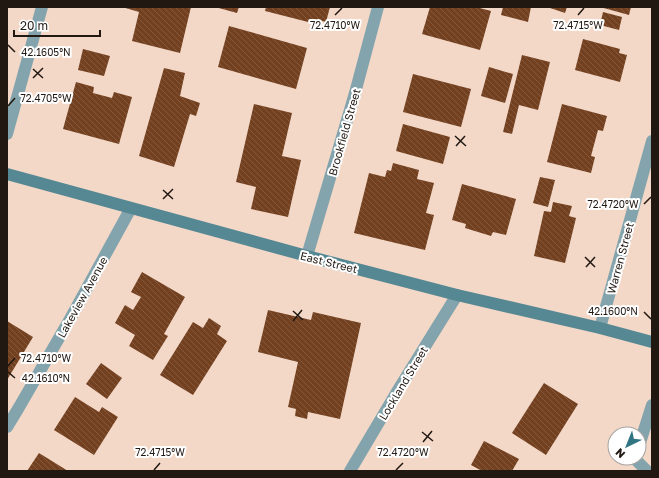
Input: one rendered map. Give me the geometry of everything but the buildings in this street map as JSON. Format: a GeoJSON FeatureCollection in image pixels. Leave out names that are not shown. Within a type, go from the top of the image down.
{"type":"FeatureCollection","features":[{"type":"Feature","properties":{"kind":"main road","name":"East Street"},"geometry":{"type":"LineString","coordinates":[[7,174],[307,256],[457,295],[600,328],[652,342]]}},
{"type":"Feature","properties":{"kind":"street"},"geometry":{"type":"LineString","coordinates":[[7,134],[42,7]]}},
{"type":"Feature","properties":{"kind":"street","name":"Brookfield Street"},"geometry":{"type":"LineString","coordinates":[[307,256],[355,93],[378,7]]}},
{"type":"Feature","properties":{"kind":"street","name":"Warren Street"},"geometry":{"type":"LineString","coordinates":[[600,328],[652,141]]}},
{"type":"Feature","properties":{"kind":"street","name":"Lakeview Avenue"},"geometry":{"type":"LineString","coordinates":[[7,427],[70,319],[131,208]]}},
{"type":"Feature","properties":{"kind":"street","name":"Lockland Street"},"geometry":{"type":"LineString","coordinates":[[350,471],[457,295]]}},
{"type":"Feature","properties":{"kind":"street"},"geometry":{"type":"LineString","coordinates":[[645,426],[652,405]]}}]}
